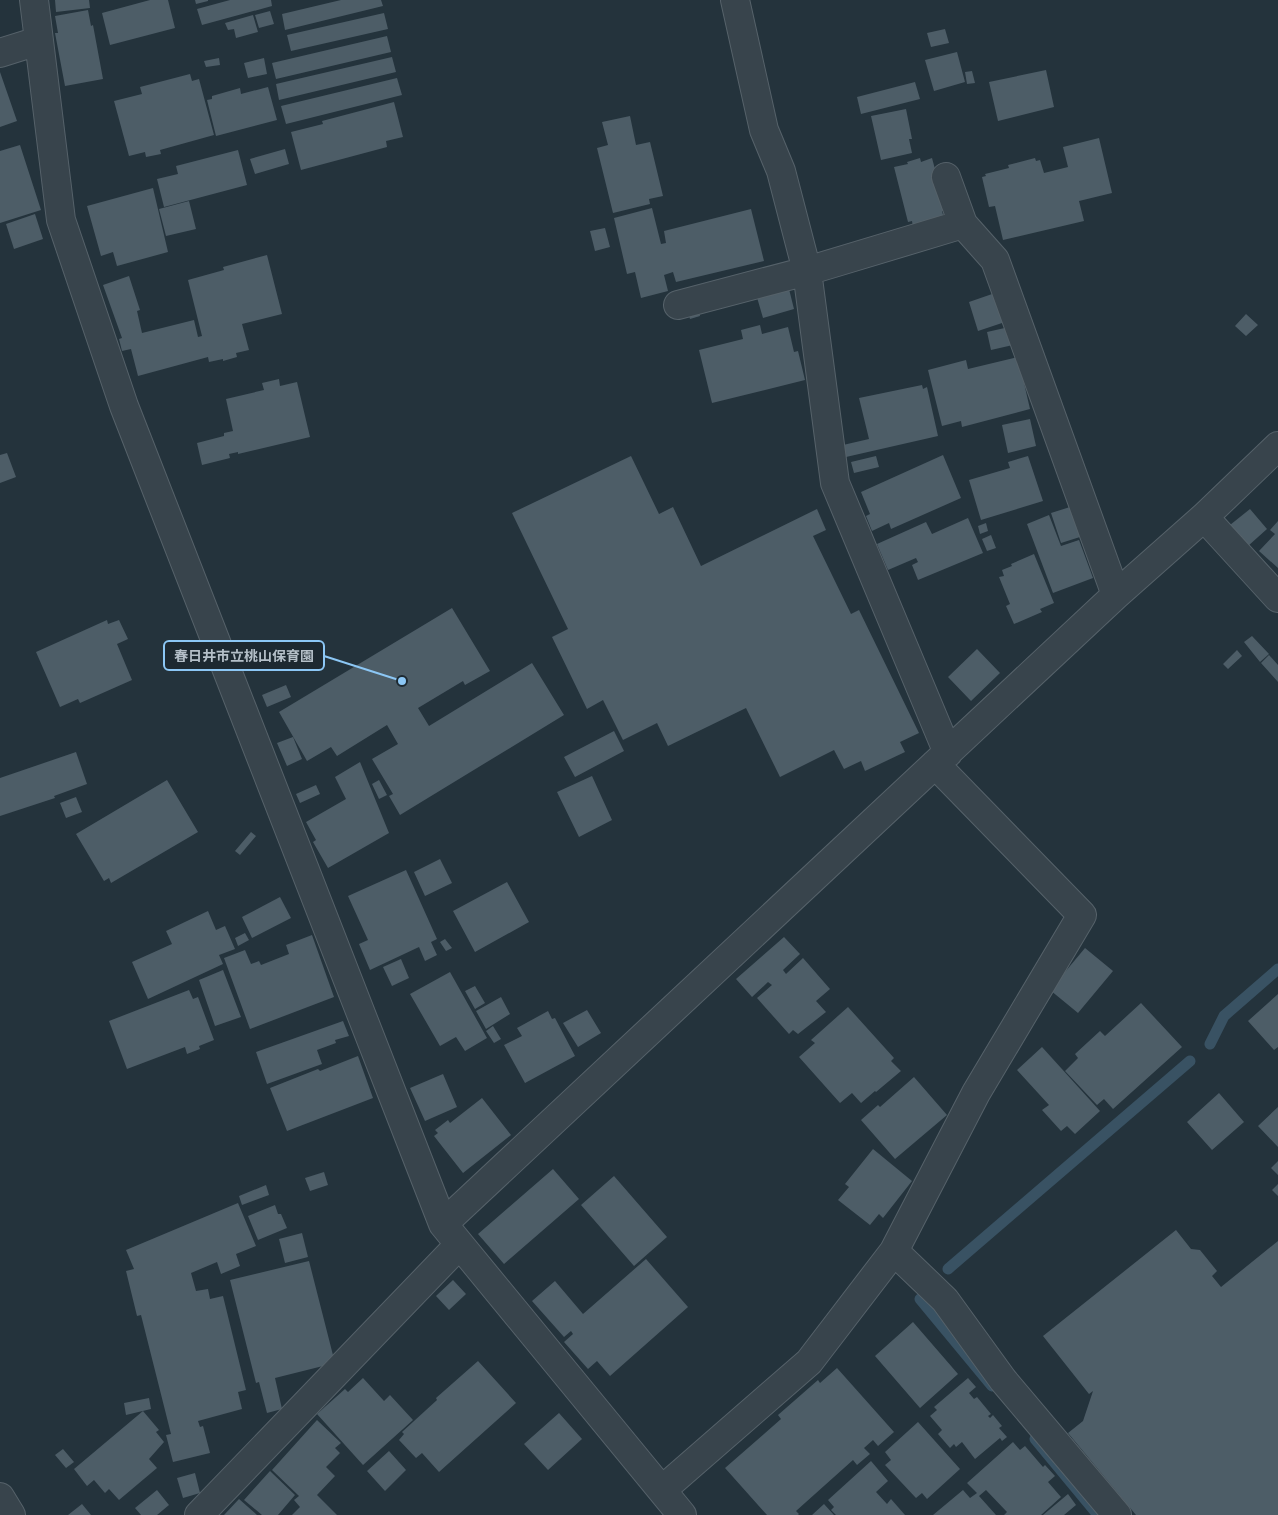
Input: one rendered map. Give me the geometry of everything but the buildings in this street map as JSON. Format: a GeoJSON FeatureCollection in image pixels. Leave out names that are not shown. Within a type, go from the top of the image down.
{"type":"FeatureCollection","features":[{"type":"Feature","properties":{"kind":"street"},"geometry":{"type":"LineString","coordinates":[[34,0],[61,220],[121,396],[451,1234],[682,1515]]}},
{"type":"Feature","properties":{"kind":"street"},"geometry":{"type":"LineString","coordinates":[[662,1490],[809,1362],[894,1251],[976,1093],[1082,915],[942,759],[835,483],[807,271],[781,171],[764,130],[735,0]]}},
{"type":"Feature","properties":{"kind":"street"},"geometry":{"type":"LineString","coordinates":[[0,53],[38,41]]}},
{"type":"Feature","properties":{"kind":"street"},"geometry":{"type":"LineString","coordinates":[[946,177],[963,224],[995,260],[1116,595]]}},
{"type":"Feature","properties":{"kind":"street"},"geometry":{"type":"LineString","coordinates":[[678,305],[807,271],[963,224]]}},
{"type":"Feature","properties":{"kind":"street"},"geometry":{"type":"LineString","coordinates":[[199,1515],[451,1234],[942,759],[1116,595],[1204,517],[1278,446]]}},
{"type":"Feature","properties":{"kind":"street"},"geometry":{"type":"LineString","coordinates":[[1204,517],[1278,598]]}},
{"type":"Feature","properties":{"kind":"street"},"geometry":{"type":"LineString","coordinates":[[894,1251],[945,1300],[1003,1380],[1117,1515]]}},
{"type":"Feature","properties":{"kind":"street"},"geometry":{"type":"LineString","coordinates":[[0,1497],[11,1515]]}},
{"type":"Feature","properties":{"kind":"waterway"},"geometry":{"type":"LineString","coordinates":[[1210,1044],[1224,1016],[1278,969]]}},
{"type":"Feature","properties":{"kind":"waterway"},"geometry":{"type":"LineString","coordinates":[[948,1269],[1190,1061]]}},
{"type":"Feature","properties":{"kind":"waterway"},"geometry":{"type":"LineString","coordinates":[[920,1299],[992,1386]]}},
{"type":"Feature","properties":{"kind":"waterway"},"geometry":{"type":"LineString","coordinates":[[1035,1439],[1098,1515]]}},
{"type":"Feature","properties":{"kind":"place","name":"春日井市立桃山保育園"},"geometry":{"type":"Point","coordinates":[402,681]}}]}
